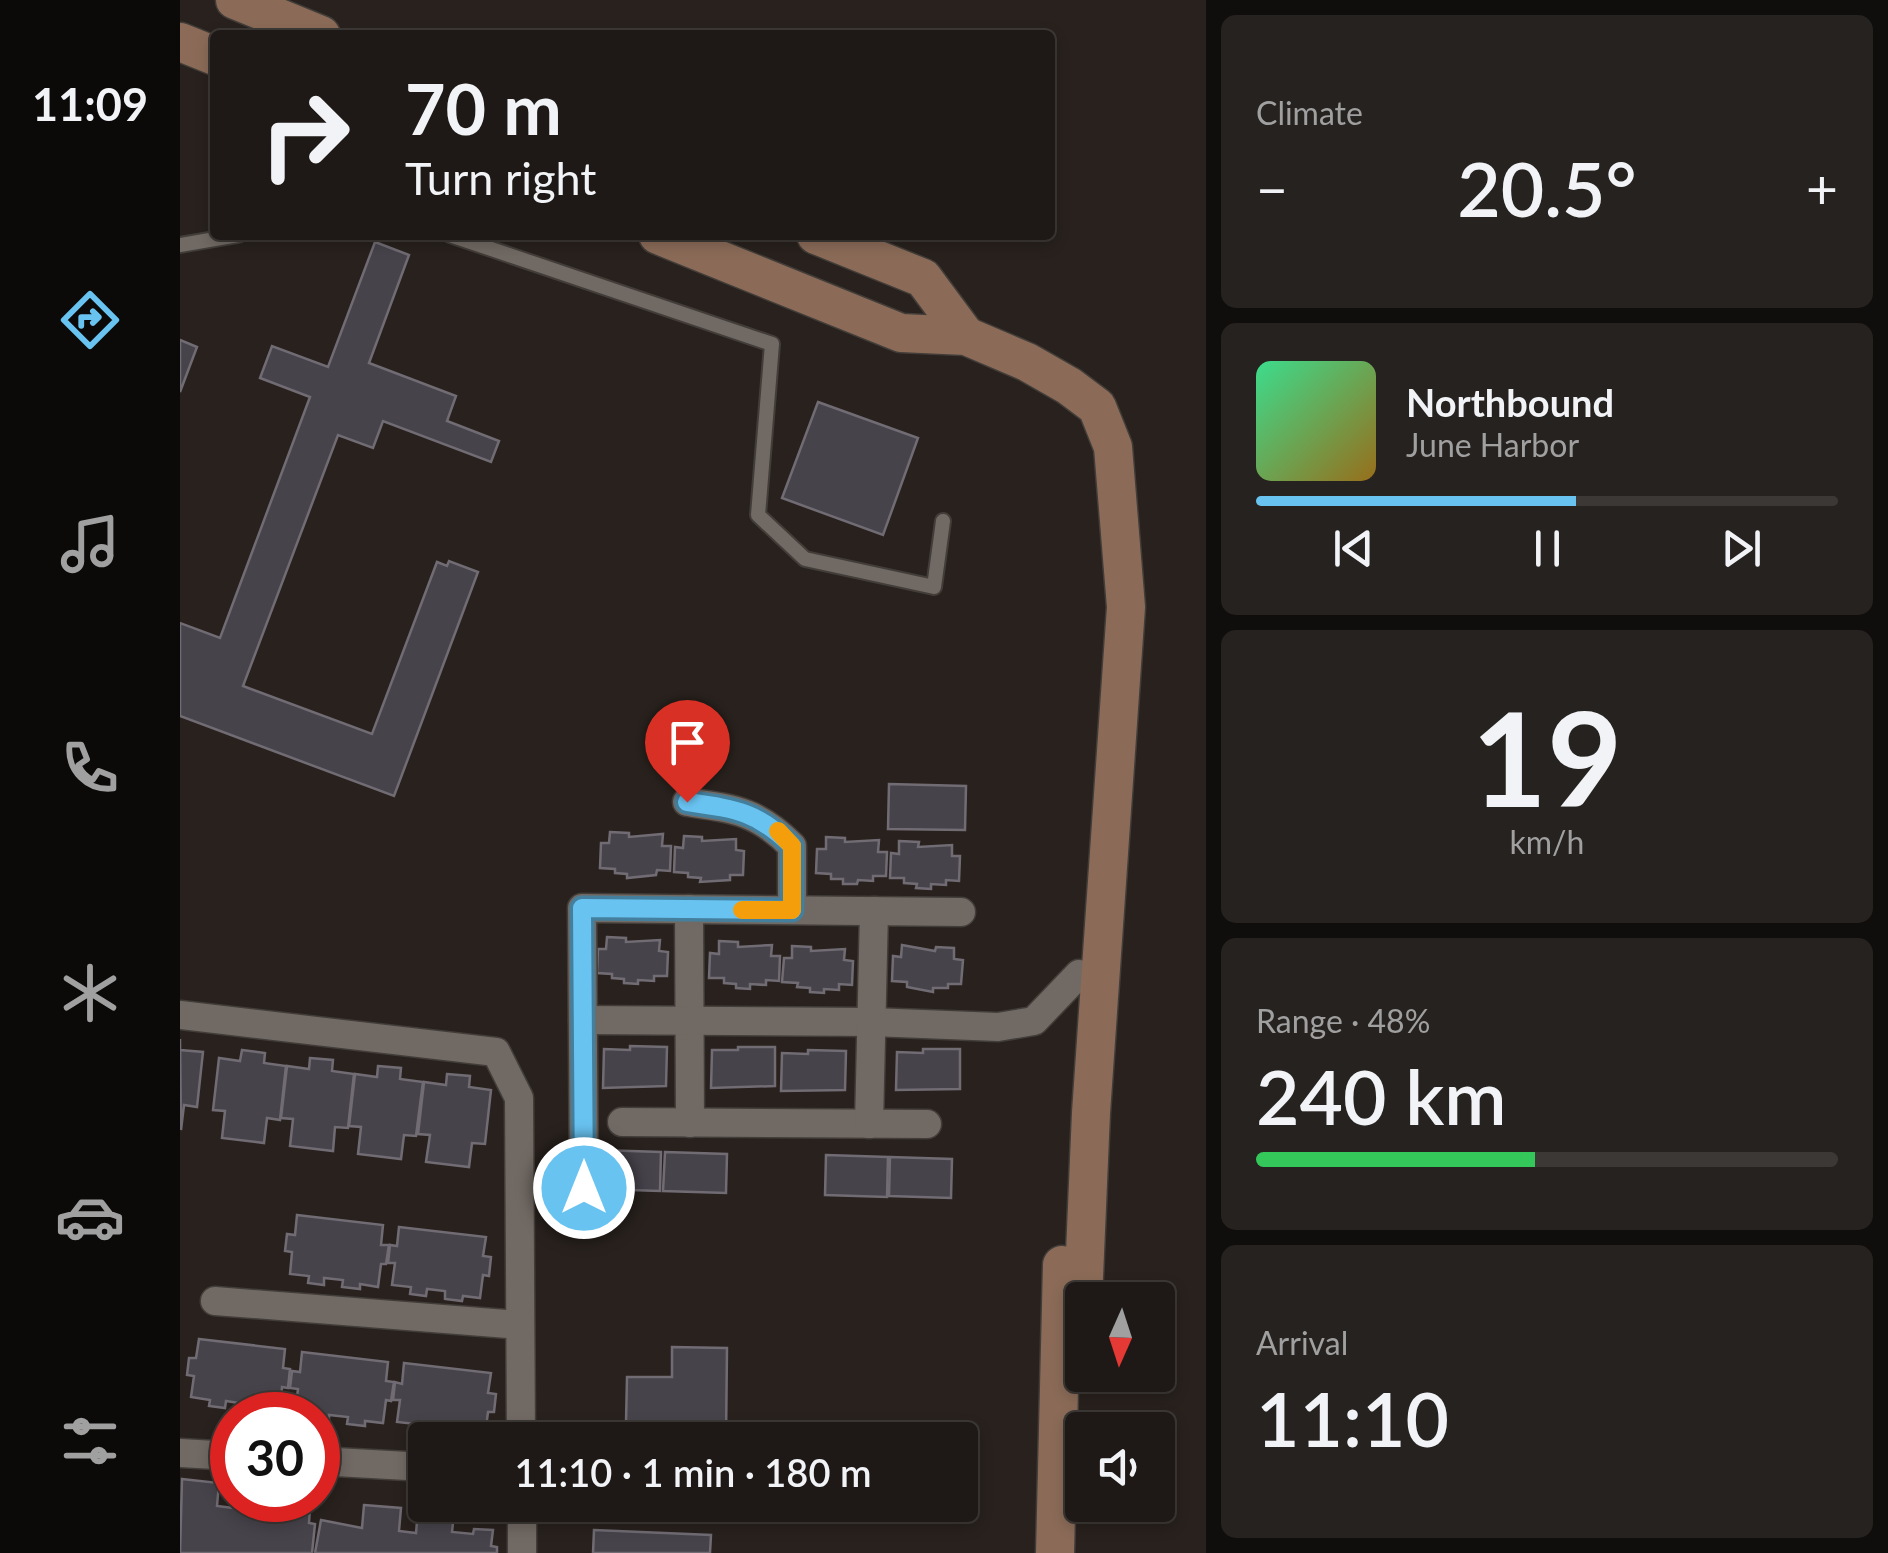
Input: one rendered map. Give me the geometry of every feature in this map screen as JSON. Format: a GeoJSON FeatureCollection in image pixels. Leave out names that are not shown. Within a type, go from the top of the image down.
{"type":"FeatureCollection","features":[{"type":"Feature","properties":{"kind":"street"},"geometry":{"type":"LineString","coordinates":[[235,0],[310,30]]}},
{"type":"Feature","properties":{"kind":"street"},"geometry":{"type":"LineString","coordinates":[[180,42],[210,54]]}},
{"type":"Feature","properties":{"kind":"street"},"geometry":{"type":"LineString","coordinates":[[670,240],[900,333],[966,336],[1027,362],[1097,407],[1113,447],[1126,606],[1090,1113],[1083,1282]]}},
{"type":"Feature","properties":{"kind":"street"},"geometry":{"type":"LineString","coordinates":[[828,240],[923,278],[966,336]]}},
{"type":"Feature","properties":{"kind":"street"},"geometry":{"type":"LineString","coordinates":[[1055,1553],[1059,1336],[1079,974],[1104,605],[1116,504]]}},
{"type":"Feature","properties":{"kind":"street"},"geometry":{"type":"LineString","coordinates":[[687,802],[734,809],[752,816],[770,824],[792,846],[792,910]]}},
{"type":"Feature","properties":{"kind":"street"},"geometry":{"type":"LineString","coordinates":[[584,1188],[582,908],[961,912]]}},
{"type":"Feature","properties":{"kind":"street"},"geometry":{"type":"LineString","coordinates":[[688,909],[690,1123]]}},
{"type":"Feature","properties":{"kind":"street"},"geometry":{"type":"LineString","coordinates":[[870,1124],[874,911]]}},
{"type":"Feature","properties":{"kind":"street"},"geometry":{"type":"LineString","coordinates":[[582,1020],[872,1022],[972,1028],[1034,1021],[1079,974]]}},
{"type":"Feature","properties":{"kind":"street"},"geometry":{"type":"LineString","coordinates":[[180,1016],[496,1052],[519,1098],[521,1422]]}},
{"type":"Feature","properties":{"kind":"street"},"geometry":{"type":"LineString","coordinates":[[622,1122],[927,1124]]}},
{"type":"Feature","properties":{"kind":"street"},"geometry":{"type":"LineString","coordinates":[[215,1301],[520,1325]]}},
{"type":"Feature","properties":{"kind":"street"},"geometry":{"type":"LineString","coordinates":[[1077,1553],[1080,1392]]}},
{"type":"Feature","properties":{"kind":"street"},"geometry":{"type":"LineString","coordinates":[[180,1452],[210,1454]]}},
{"type":"Feature","properties":{"kind":"street"},"geometry":{"type":"LineString","coordinates":[[340,1461],[408,1466]]}},
{"type":"Feature","properties":{"kind":"street"},"geometry":{"type":"LineString","coordinates":[[522,1522],[522,1553]]}},
{"type":"Feature","properties":{"kind":"lane"},"geometry":{"type":"LineString","coordinates":[[180,245],[210,240]]}},
{"type":"Feature","properties":{"kind":"lane"},"geometry":{"type":"LineString","coordinates":[[465,240],[772,344],[758,515],[805,559],[934,587],[944,521]]}},
{"type":"Feature","properties":{"kind":"building"},"geometry":{"type":"Polygon","coordinates":[[[375,242],[409,255],[369,363],[456,396],[447,421],[499,441],[491,462],[383,421],[373,448],[338,435],[243,686],[372,734],[437,562],[447,566],[449,561],[478,572],[394,796],[180,716],[180,623],[220,638],[310,397],[260,378],[272,346],[328,367],[375,242]]]}},
{"type":"Feature","properties":{"kind":"building"},"geometry":{"type":"Polygon","coordinates":[[[180,340],[197,347],[180,392],[180,340]]]}},
{"type":"Feature","properties":{"kind":"building"},"geometry":{"type":"Polygon","coordinates":[[[818,402],[918,438],[883,535],[782,498],[818,402]]]}},
{"type":"Feature","properties":{"kind":"building"},"geometry":{"type":"Polygon","coordinates":[[[889,784],[966,786],[965,830],[888,829],[889,784]]]}},
{"type":"Feature","properties":{"kind":"building"},"geometry":{"type":"Polygon","coordinates":[[[610,832],[629,833],[629,837],[663,834],[662,846],[671,846],[670,871],[657,870],[656,875],[627,878],[627,874],[615,873],[615,869],[600,868],[601,843],[609,843],[610,832]]]}},
{"type":"Feature","properties":{"kind":"building"},"geometry":{"type":"Polygon","coordinates":[[[684,836],[702,837],[702,841],[736,839],[736,850],[744,851],[743,875],[700,882],[701,878],[688,877],[688,873],[674,872],[675,847],[683,848],[684,836]]]}},
{"type":"Feature","properties":{"kind":"building"},"geometry":{"type":"Polygon","coordinates":[[[826,837],[845,838],[845,842],[879,840],[878,852],[887,852],[886,876],[843,884],[843,879],[831,879],[831,874],[816,873],[817,849],[826,849],[826,837]]]}},
{"type":"Feature","properties":{"kind":"building"},"geometry":{"type":"Polygon","coordinates":[[[899,841],[919,842],[918,847],[952,845],[952,856],[960,856],[959,881],[931,884],[931,889],[916,888],[917,884],[904,883],[904,878],[890,878],[891,853],[899,854],[899,841]]]}},
{"type":"Feature","properties":{"kind":"building"},"geometry":{"type":"Polygon","coordinates":[[[607,937],[626,938],[626,942],[660,940],[659,951],[668,952],[667,976],[654,976],[654,981],[638,980],[638,984],[597,973],[598,949],[606,949],[607,937]]]}},
{"type":"Feature","properties":{"kind":"building"},"geometry":{"type":"Polygon","coordinates":[[[719,941],[738,942],[738,947],[772,945],[771,956],[780,956],[779,981],[750,984],[750,989],[724,983],[724,978],[709,978],[710,953],[719,954],[719,941]]]}},
{"type":"Feature","properties":{"kind":"building"},"geometry":{"type":"Polygon","coordinates":[[[902,945],[935,951],[936,947],[954,948],[954,959],[963,960],[961,984],[933,988],[933,992],[892,981],[893,956],[901,957],[902,945]]]}},
{"type":"Feature","properties":{"kind":"building"},"geometry":{"type":"Polygon","coordinates":[[[792,946],[811,947],[811,951],[845,949],[844,960],[853,961],[852,985],[839,984],[839,990],[824,989],[824,993],[797,987],[798,983],[782,982],[784,958],[792,958],[792,946]]]}},
{"type":"Feature","properties":{"kind":"building"},"geometry":{"type":"Polygon","coordinates":[[[630,1046],[667,1047],[666,1086],[603,1088],[604,1049],[630,1050],[630,1046]]]}},
{"type":"Feature","properties":{"kind":"building"},"geometry":{"type":"Polygon","coordinates":[[[775,1047],[775,1086],[711,1088],[712,1050],[775,1047]]]}},
{"type":"Feature","properties":{"kind":"building"},"geometry":{"type":"Polygon","coordinates":[[[923,1049],[960,1049],[960,1089],[896,1090],[897,1052],[923,1053],[923,1049]]]}},
{"type":"Feature","properties":{"kind":"building"},"geometry":{"type":"Polygon","coordinates":[[[180,1050],[203,1052],[197,1107],[184,1105],[181,1130],[180,1050]]]}},
{"type":"Feature","properties":{"kind":"building"},"geometry":{"type":"Polygon","coordinates":[[[242,1050],[265,1053],[264,1063],[286,1066],[280,1120],[267,1118],[264,1143],[222,1138],[225,1111],[213,1110],[219,1058],[240,1061],[242,1050]]]}},
{"type":"Feature","properties":{"kind":"building"},"geometry":{"type":"Polygon","coordinates":[[[808,1050],[846,1051],[845,1090],[781,1091],[782,1053],[808,1054],[808,1050]]]}},
{"type":"Feature","properties":{"kind":"building"},"geometry":{"type":"Polygon","coordinates":[[[310,1058],[333,1060],[332,1071],[354,1074],[348,1128],[335,1127],[333,1151],[290,1146],[293,1119],[281,1118],[287,1066],[309,1069],[310,1058]]]}},
{"type":"Feature","properties":{"kind":"building"},"geometry":{"type":"Polygon","coordinates":[[[378,1066],[401,1068],[400,1079],[423,1082],[416,1136],[404,1135],[401,1159],[358,1154],[361,1127],[349,1126],[355,1074],[377,1077],[378,1066]]]}},
{"type":"Feature","properties":{"kind":"building"},"geometry":{"type":"Polygon","coordinates":[[[447,1074],[470,1076],[469,1087],[491,1090],[485,1144],[472,1143],[469,1167],[426,1162],[430,1135],[418,1134],[424,1082],[446,1085],[447,1074]]]}},
{"type":"Feature","properties":{"kind":"building"},"geometry":{"type":"Polygon","coordinates":[[[599,1150],[661,1152],[660,1191],[598,1189],[599,1150]]]}},
{"type":"Feature","properties":{"kind":"building"},"geometry":{"type":"Polygon","coordinates":[[[665,1152],[727,1154],[726,1193],[663,1191],[665,1152]]]}},
{"type":"Feature","properties":{"kind":"building"},"geometry":{"type":"Polygon","coordinates":[[[826,1155],[888,1157],[887,1197],[825,1195],[826,1155]]]}},
{"type":"Feature","properties":{"kind":"building"},"geometry":{"type":"Polygon","coordinates":[[[890,1157],[952,1159],[951,1198],[889,1196],[890,1157]]]}},
{"type":"Feature","properties":{"kind":"building"},"geometry":{"type":"Polygon","coordinates":[[[297,1215],[383,1225],[381,1245],[389,1245],[378,1287],[342,1287],[343,1280],[324,1278],[324,1285],[308,1283],[309,1276],[290,1274],[292,1252],[285,1251],[287,1234],[295,1235],[297,1215]]]}},
{"type":"Feature","properties":{"kind":"building"},"geometry":{"type":"Polygon","coordinates":[[[399,1227],[486,1237],[483,1256],[491,1257],[489,1276],[483,1275],[480,1298],[445,1299],[445,1291],[427,1289],[426,1296],[410,1294],[411,1287],[392,1285],[395,1263],[388,1263],[390,1245],[397,1246],[399,1227]]]}},
{"type":"Feature","properties":{"kind":"building"},"geometry":{"type":"Polygon","coordinates":[[[199,1339],[285,1349],[283,1368],[290,1369],[288,1388],[282,1387],[282,1392],[210,1392],[210,1400],[191,1397],[194,1376],[187,1375],[189,1358],[196,1358],[199,1339]]]}},
{"type":"Feature","properties":{"kind":"building"},"geometry":{"type":"Polygon","coordinates":[[[672,1347],[727,1348],[726,1422],[626,1422],[627,1377],[672,1377],[672,1347]]]}},
{"type":"Feature","properties":{"kind":"building"},"geometry":{"type":"Polygon","coordinates":[[[302,1352],[388,1362],[386,1381],[394,1382],[391,1401],[386,1400],[383,1423],[347,1424],[348,1417],[340,1416],[340,1392],[298,1392],[290,1388],[292,1371],[300,1372],[302,1352]]]}},
{"type":"Feature","properties":{"kind":"building"},"geometry":{"type":"Polygon","coordinates":[[[404,1363],[491,1373],[488,1393],[496,1394],[494,1412],[488,1412],[487,1422],[397,1422],[400,1400],[393,1400],[395,1382],[402,1384],[404,1363]]]}},
{"type":"Feature","properties":{"kind":"building"},"geometry":{"type":"Polygon","coordinates":[[[182,1479],[210,1482],[210,1522],[315,1524],[312,1553],[180,1553],[182,1479]]]}},
{"type":"Feature","properties":{"kind":"building"},"geometry":{"type":"Polygon","coordinates":[[[364,1505],[401,1508],[399,1531],[416,1533],[417,1522],[453,1522],[452,1532],[473,1534],[474,1529],[493,1530],[491,1546],[497,1547],[497,1553],[315,1553],[321,1522],[362,1528],[364,1505]]]}},
{"type":"Feature","properties":{"kind":"building"},"geometry":{"type":"Polygon","coordinates":[[[594,1530],[711,1535],[710,1553],[593,1553],[594,1530]]]}},
{"type":"Feature","properties":{"kind":"slow traffic"},"geometry":{"type":"LineString","coordinates":[[742,910],[792,910],[792,846],[778,831]]}},
{"type":"Feature","properties":{"kind":"route"},"geometry":{"type":"LineString","coordinates":[[584,1188],[582,908],[792,910],[792,846],[770,824],[734,809],[687,802]]}}]}
